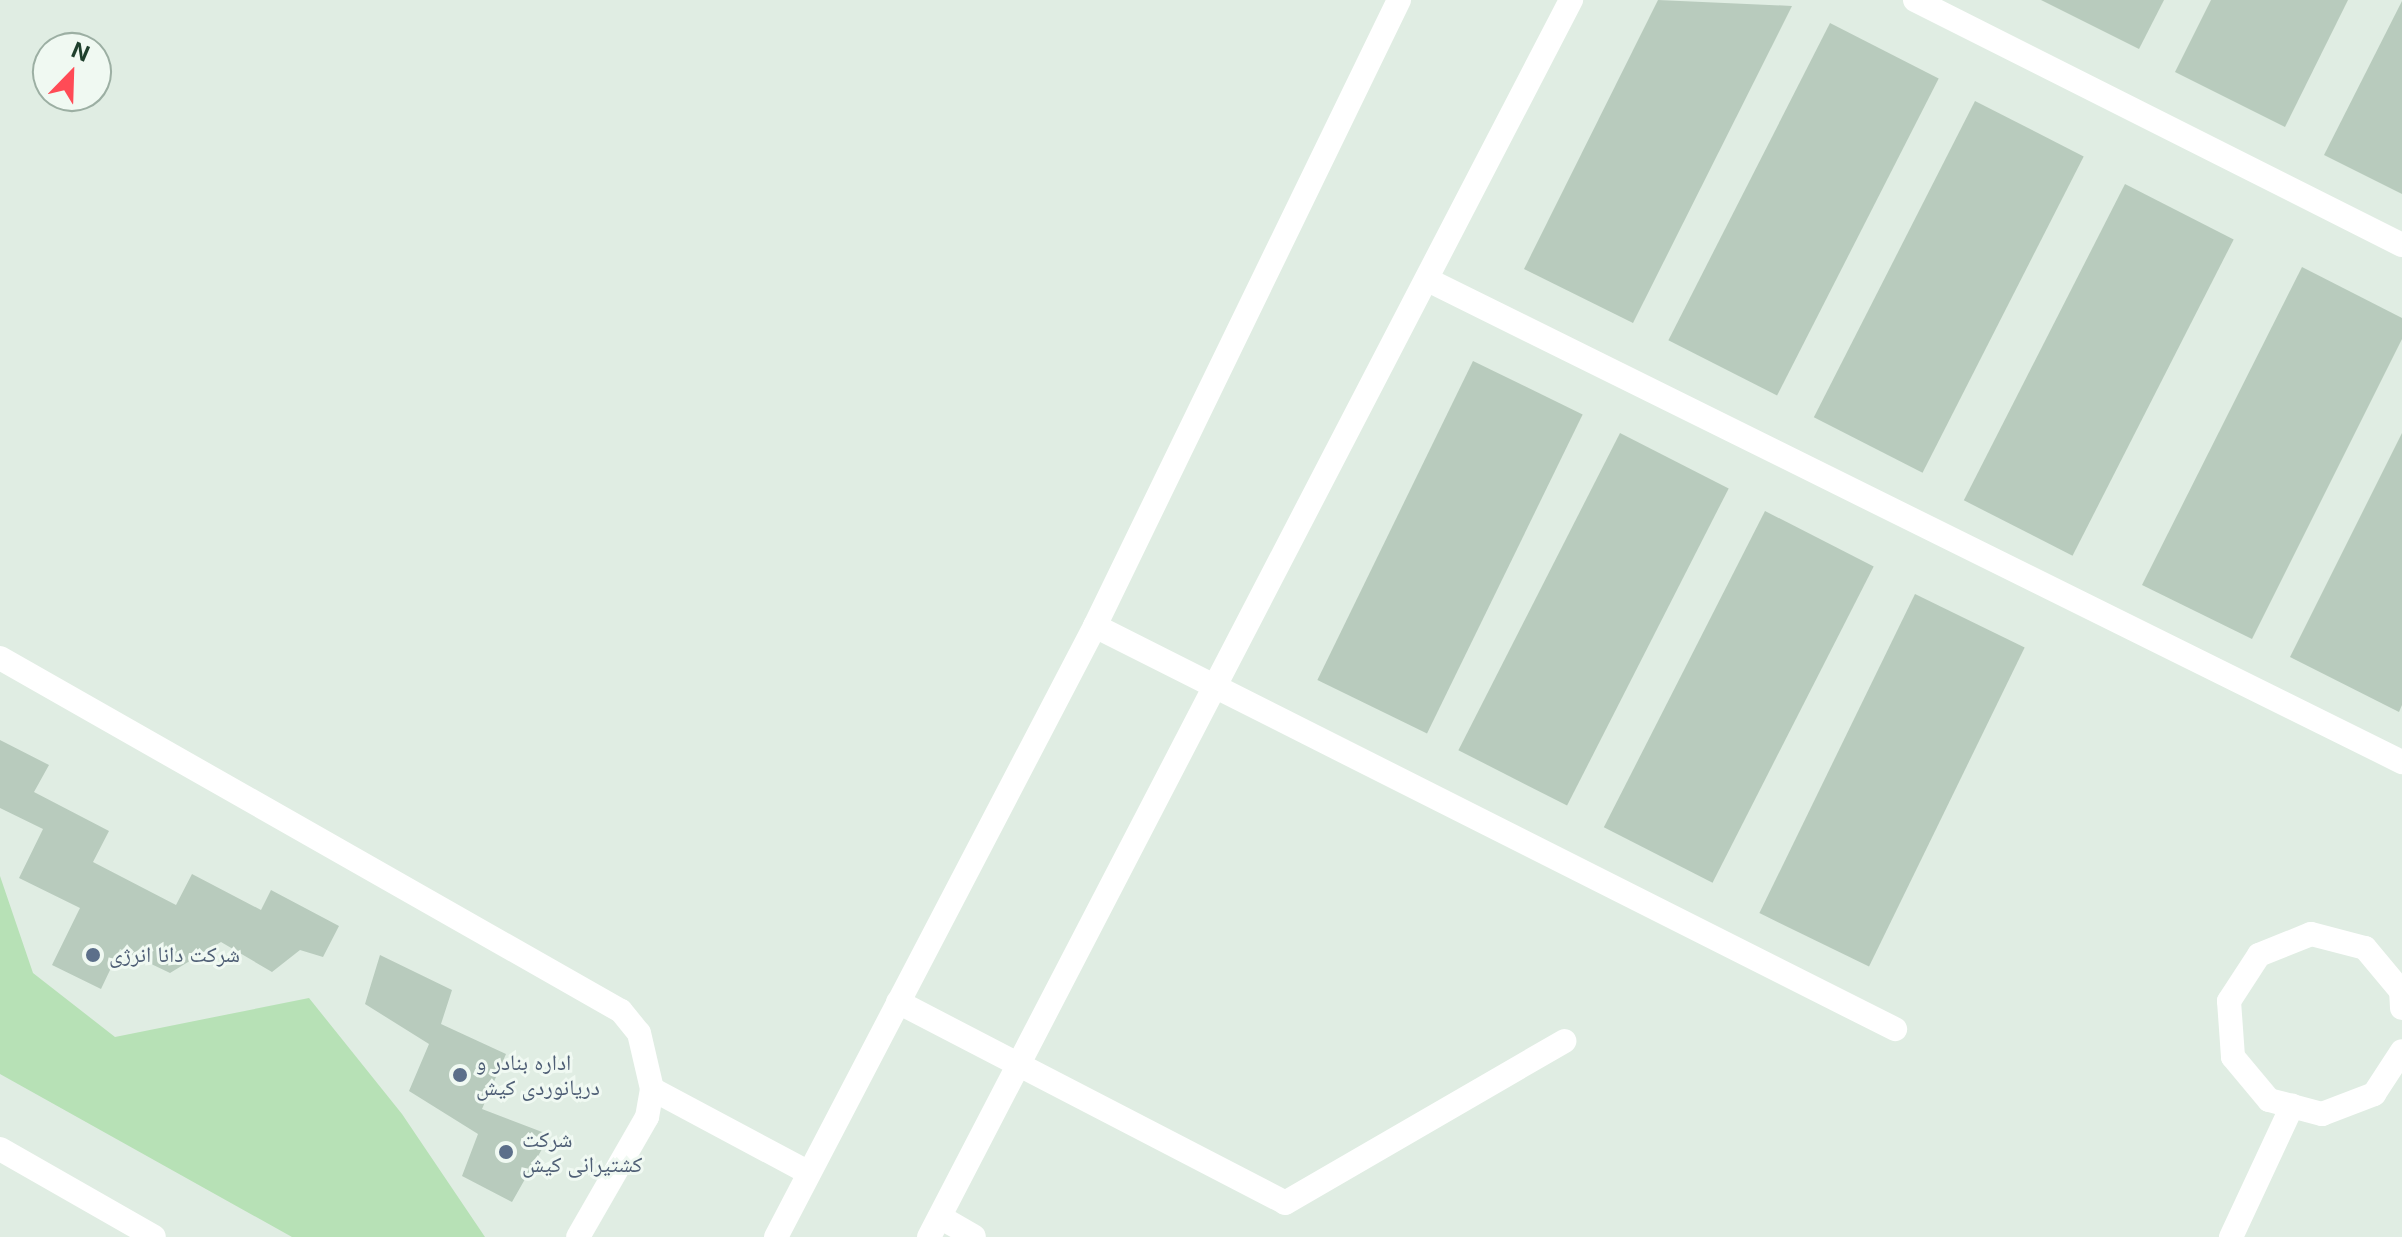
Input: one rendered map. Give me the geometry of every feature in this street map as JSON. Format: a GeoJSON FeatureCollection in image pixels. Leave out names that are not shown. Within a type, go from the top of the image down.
{"type":"FeatureCollection","features":[{"type":"Feature","properties":{"kind":"street"},"geometry":{"type":"LineString","coordinates":[[776,1237],[1095,626],[1399,0]]}},
{"type":"Feature","properties":{"kind":"street"},"geometry":{"type":"LineString","coordinates":[[974,1237],[935,1227],[1221,684],[1571,0]]}},
{"type":"Feature","properties":{"kind":"street"},"geometry":{"type":"LineString","coordinates":[[1915,0],[2402,245]]}},
{"type":"Feature","properties":{"kind":"street"},"geometry":{"type":"LineString","coordinates":[[1428,280],[2402,762]]}},
{"type":"Feature","properties":{"kind":"street"},"geometry":{"type":"LineString","coordinates":[[1095,626],[1221,684],[1895,1029]]}},
{"type":"Feature","properties":{"kind":"street"},"geometry":{"type":"LineString","coordinates":[[0,658],[621,1011],[639,1033],[652,1089],[647,1117],[578,1237]]}},
{"type":"Feature","properties":{"kind":"street"},"geometry":{"type":"LineString","coordinates":[[2402,1008],[2401,991],[2365,948],[2311,934],[2259,955],[2229,1001],[2233,1057],[2269,1100],[2322,1114],[2374,1094],[2402,1051]]}},
{"type":"Feature","properties":{"kind":"street"},"geometry":{"type":"LineString","coordinates":[[898,1002],[1022,1062],[1285,1203],[1565,1041]]}},
{"type":"Feature","properties":{"kind":"street"},"geometry":{"type":"LineString","coordinates":[[652,1089],[809,1173]]}},
{"type":"Feature","properties":{"kind":"street"},"geometry":{"type":"LineString","coordinates":[[2231,1237],[2292,1106]]}},
{"type":"Feature","properties":{"kind":"street"},"geometry":{"type":"LineString","coordinates":[[0,1149],[154,1237]]}},
{"type":"Feature","properties":{"kind":"green space"},"geometry":{"type":"Polygon","coordinates":[[[0,876],[33,973],[115,1037],[309,998],[402,1114],[485,1237],[292,1237],[0,1074],[0,876]]]}},
{"type":"Feature","properties":{"kind":"building"},"geometry":{"type":"Polygon","coordinates":[[[1658,0],[1792,6],[1633,323],[1524,269],[1658,0]]]}},
{"type":"Feature","properties":{"kind":"building"},"geometry":{"type":"Polygon","coordinates":[[[2041,0],[2164,0],[2139,49],[2041,0]]]}},
{"type":"Feature","properties":{"kind":"building"},"geometry":{"type":"Polygon","coordinates":[[[2211,0],[2348,0],[2285,127],[2175,72],[2211,0]]]}},
{"type":"Feature","properties":{"kind":"building"},"geometry":{"type":"Polygon","coordinates":[[[2402,1],[2402,194],[2324,155],[2402,1]]]}},
{"type":"Feature","properties":{"kind":"building"},"geometry":{"type":"Polygon","coordinates":[[[1830,23],[1939,78],[1777,396],[1668,340],[1830,23]]]}},
{"type":"Feature","properties":{"kind":"building"},"geometry":{"type":"Polygon","coordinates":[[[1975,101],[2084,156],[1923,473],[1814,417],[1975,101]]]}},
{"type":"Feature","properties":{"kind":"building"},"geometry":{"type":"Polygon","coordinates":[[[2125,184],[2234,239],[2073,556],[1964,500],[2125,184]]]}},
{"type":"Feature","properties":{"kind":"building"},"geometry":{"type":"Polygon","coordinates":[[[2302,267],[2402,318],[2402,339],[2252,639],[2142,585],[2302,267]]]}},
{"type":"Feature","properties":{"kind":"building"},"geometry":{"type":"Polygon","coordinates":[[[1473,361],[1583,414],[1427,734],[1317,680],[1473,361]]]}},
{"type":"Feature","properties":{"kind":"building"},"geometry":{"type":"Polygon","coordinates":[[[1620,433],[1729,488],[1567,806],[1458,750],[1620,433]]]}},
{"type":"Feature","properties":{"kind":"building"},"geometry":{"type":"Polygon","coordinates":[[[2402,433],[2402,705],[2399,712],[2290,657],[2402,433]]]}},
{"type":"Feature","properties":{"kind":"building"},"geometry":{"type":"Polygon","coordinates":[[[1765,511],[1874,566],[1713,883],[1604,827],[1765,511]]]}},
{"type":"Feature","properties":{"kind":"building"},"geometry":{"type":"Polygon","coordinates":[[[1915,594],[2025,647],[1869,967],[1759,913],[1915,594]]]}},
{"type":"Feature","properties":{"kind":"building"},"geometry":{"type":"Polygon","coordinates":[[[0,740],[49,765],[34,792],[109,831],[93,862],[176,905],[192,874],[261,910],[271,890],[339,926],[323,957],[300,950],[272,972],[221,942],[170,973],[120,949],[101,989],[52,965],[80,908],[19,878],[43,829],[0,808],[0,740]]]}},
{"type":"Feature","properties":{"kind":"building"},"geometry":{"type":"Polygon","coordinates":[[[380,955],[452,990],[441,1024],[506,1054],[482,1109],[550,1135],[512,1202],[462,1176],[478,1134],[409,1091],[429,1044],[365,1004],[380,955]]]}},
{"type":"Feature","properties":{"kind":"place","name":"شرکت دانا انرژی"},"geometry":{"type":"Point","coordinates":[93,955]}},
{"type":"Feature","properties":{"kind":"place","name":"اداره بنادر و دریانوردی کیش"},"geometry":{"type":"Point","coordinates":[460,1075]}},
{"type":"Feature","properties":{"kind":"place","name":"شرکت کشتیرانی کیش"},"geometry":{"type":"Point","coordinates":[506,1152]}}]}
